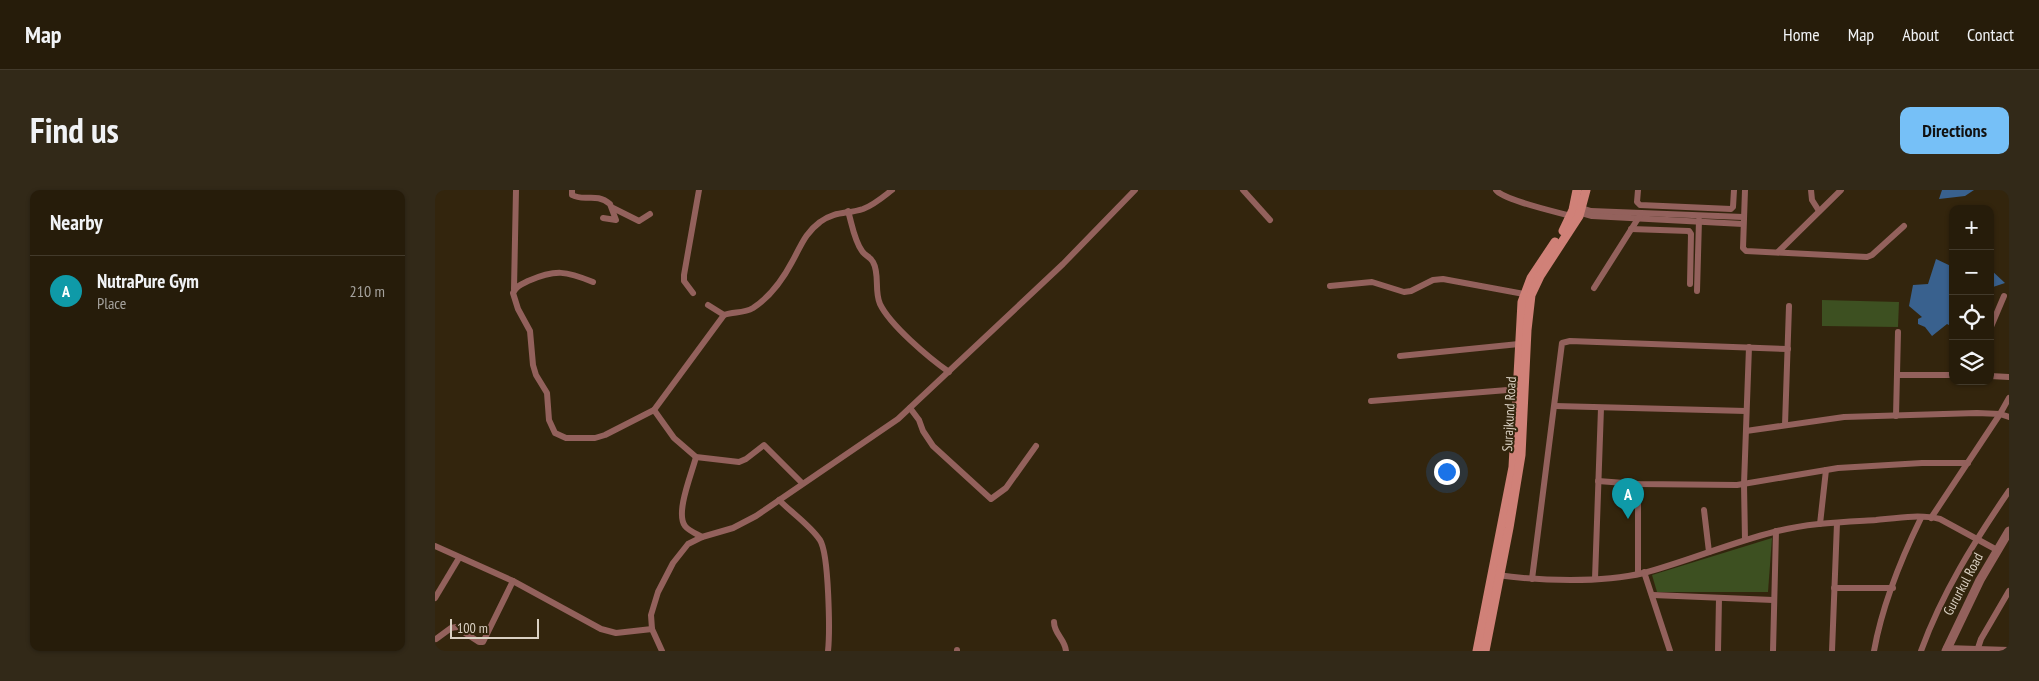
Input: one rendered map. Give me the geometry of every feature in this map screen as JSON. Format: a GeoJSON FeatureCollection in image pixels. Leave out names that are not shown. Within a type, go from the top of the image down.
{"type":"FeatureCollection","features":[{"type":"Feature","properties":{"kind":"main road","name":"Surajkund Road"},"geometry":{"type":"LineString","coordinates":[[1521,389],[1519,344],[1524,294],[1531,278],[1576,211],[1577,190]]}},
{"type":"Feature","properties":{"kind":"main road","name":"Surajkund Road"},"geometry":{"type":"LineString","coordinates":[[1485,651],[1513,467],[1531,295],[1536,282],[1586,190]]}},
{"type":"Feature","properties":{"kind":"main road","name":"Surajkund Road"},"geometry":{"type":"LineString","coordinates":[[1477,651],[1496,575]]}},
{"type":"Feature","properties":{"kind":"street"},"geometry":{"type":"LineString","coordinates":[[515,190],[513,293],[530,331],[533,365],[536,375],[547,393],[549,420],[555,433],[567,438],[595,438],[605,435],[654,410],[724,315]]}},
{"type":"Feature","properties":{"kind":"street"},"geometry":{"type":"LineString","coordinates":[[572,190],[573,196],[598,197],[607,201],[613,208],[639,221],[650,214]]}},
{"type":"Feature","properties":{"kind":"street"},"geometry":{"type":"LineString","coordinates":[[693,293],[684,280],[683,275],[699,190]]}},
{"type":"Feature","properties":{"kind":"street"},"geometry":{"type":"LineString","coordinates":[[709,305],[724,315],[745,312],[763,300],[779,284],[808,232],[826,218],[837,213],[865,208],[892,190]]}},
{"type":"Feature","properties":{"kind":"street"},"geometry":{"type":"LineString","coordinates":[[662,651],[652,629],[652,608],[673,563],[683,548],[702,537],[733,528],[779,500],[889,426],[1063,264],[1135,190]]}},
{"type":"Feature","properties":{"kind":"street"},"geometry":{"type":"LineString","coordinates":[[1243,190],[1270,220]]}},
{"type":"Feature","properties":{"kind":"street"},"geometry":{"type":"LineString","coordinates":[[1496,190],[1499,194],[1517,201],[1576,211],[1685,221],[1699,219]]}},
{"type":"Feature","properties":{"kind":"street"},"geometry":{"type":"LineString","coordinates":[[1638,190],[1639,205],[1677,208],[1732,208],[1734,190]]}},
{"type":"Feature","properties":{"kind":"street"},"geometry":{"type":"LineString","coordinates":[[1745,190],[1744,250],[1867,257],[1872,255],[1904,226]]}},
{"type":"Feature","properties":{"kind":"street"},"geometry":{"type":"LineString","coordinates":[[1811,190],[1812,200],[1819,211]]}},
{"type":"Feature","properties":{"kind":"street"},"geometry":{"type":"LineString","coordinates":[[1778,252],[1841,190]]}},
{"type":"Feature","properties":{"kind":"street"},"geometry":{"type":"LineString","coordinates":[[603,218],[616,220],[613,208]]}},
{"type":"Feature","properties":{"kind":"street"},"geometry":{"type":"LineString","coordinates":[[1676,215],[1677,208]]}},
{"type":"Feature","properties":{"kind":"street"},"geometry":{"type":"LineString","coordinates":[[848,211],[861,250],[873,262],[878,296],[882,306],[918,347],[949,372]]}},
{"type":"Feature","properties":{"kind":"street"},"geometry":{"type":"LineString","coordinates":[[1639,216],[1676,215],[1699,219],[1743,221]]}},
{"type":"Feature","properties":{"kind":"street"},"geometry":{"type":"LineString","coordinates":[[1594,288],[1639,216]]}},
{"type":"Feature","properties":{"kind":"street"},"geometry":{"type":"LineString","coordinates":[[1697,291],[1699,219]]}},
{"type":"Feature","properties":{"kind":"street"},"geometry":{"type":"LineString","coordinates":[[1684,231],[1685,221]]}},
{"type":"Feature","properties":{"kind":"street"},"geometry":{"type":"LineString","coordinates":[[1631,229],[1689,231],[1691,234],[1690,284]]}},
{"type":"Feature","properties":{"kind":"street"},"geometry":{"type":"LineString","coordinates":[[514,290],[541,276],[555,272],[567,272],[593,282]]}},
{"type":"Feature","properties":{"kind":"street"},"geometry":{"type":"LineString","coordinates":[[1330,286],[1373,282],[1404,292],[1411,291],[1433,280],[1443,279],[1524,294]]}},
{"type":"Feature","properties":{"kind":"street"},"geometry":{"type":"LineString","coordinates":[[1994,320],[2004,296]]}},
{"type":"Feature","properties":{"kind":"street"},"geometry":{"type":"LineString","coordinates":[[1785,425],[1789,306]]}},
{"type":"Feature","properties":{"kind":"street"},"geometry":{"type":"LineString","coordinates":[[1896,416],[1898,332]]}},
{"type":"Feature","properties":{"kind":"street"},"geometry":{"type":"LineString","coordinates":[[1532,579],[1555,406],[1561,345],[1567,341],[1788,349]]}},
{"type":"Feature","properties":{"kind":"street"},"geometry":{"type":"LineString","coordinates":[[1400,356],[1519,344]]}},
{"type":"Feature","properties":{"kind":"street"},"geometry":{"type":"LineString","coordinates":[[1745,540],[1744,484],[1749,347]]}},
{"type":"Feature","properties":{"kind":"street"},"geometry":{"type":"LineString","coordinates":[[1897,375],[1949,375]]}},
{"type":"Feature","properties":{"kind":"street"},"geometry":{"type":"LineString","coordinates":[[1994,376],[2009,377]]}},
{"type":"Feature","properties":{"kind":"street"},"geometry":{"type":"LineString","coordinates":[[1371,401],[1521,389]]}},
{"type":"Feature","properties":{"kind":"street"},"geometry":{"type":"LineString","coordinates":[[1931,518],[2009,398]]}},
{"type":"Feature","properties":{"kind":"street"},"geometry":{"type":"LineString","coordinates":[[1555,406],[1746,411]]}},
{"type":"Feature","properties":{"kind":"street"},"geometry":{"type":"LineString","coordinates":[[910,408],[933,446],[991,499],[1006,488],[1036,446]]}},
{"type":"Feature","properties":{"kind":"street"},"geometry":{"type":"LineString","coordinates":[[1595,579],[1601,408]]}},
{"type":"Feature","properties":{"kind":"street"},"geometry":{"type":"LineString","coordinates":[[654,410],[674,438],[696,457],[739,462],[764,445],[802,483]]}},
{"type":"Feature","properties":{"kind":"street"},"geometry":{"type":"LineString","coordinates":[[1746,431],[1843,417],[1977,413],[2000,414],[2009,417]]}},
{"type":"Feature","properties":{"kind":"street"},"geometry":{"type":"LineString","coordinates":[[696,457],[681,513],[687,528],[702,537]]}},
{"type":"Feature","properties":{"kind":"street"},"geometry":{"type":"LineString","coordinates":[[1598,481],[1639,484],[1744,484],[1826,470],[1968,463]]}},
{"type":"Feature","properties":{"kind":"street"},"geometry":{"type":"LineString","coordinates":[[1820,524],[1826,470]]}},
{"type":"Feature","properties":{"kind":"street"},"geometry":{"type":"LineString","coordinates":[[1639,484],[1641,573],[1653,595],[1670,651]]}},
{"type":"Feature","properties":{"kind":"street"},"geometry":{"type":"LineString","coordinates":[[1921,651],[1937,611],[1977,538],[2009,491]]}},
{"type":"Feature","properties":{"kind":"street"},"geometry":{"type":"LineString","coordinates":[[779,500],[816,536],[824,548],[829,624],[828,651]]}},
{"type":"Feature","properties":{"kind":"street"},"geometry":{"type":"LineString","coordinates":[[1704,510],[1709,552]]}},
{"type":"Feature","properties":{"kind":"street"},"geometry":{"type":"LineString","coordinates":[[1496,575],[1532,579],[1595,579],[1641,573],[1776,531],[1820,524],[1921,518],[1946,521],[1997,550]]}},
{"type":"Feature","properties":{"kind":"street"},"geometry":{"type":"LineString","coordinates":[[1874,651],[1880,623],[1905,551],[1921,518]]}},
{"type":"Feature","properties":{"kind":"street"},"geometry":{"type":"LineString","coordinates":[[1832,651],[1837,523]]}},
{"type":"Feature","properties":{"kind":"street"},"geometry":{"type":"LineString","coordinates":[[1773,651],[1776,531]]}},
{"type":"Feature","properties":{"kind":"street","name":"Gururkul Road"},"geometry":{"type":"LineString","coordinates":[[1946,650],[1963,612],[2009,531]]}},
{"type":"Feature","properties":{"kind":"street"},"geometry":{"type":"LineString","coordinates":[[435,546],[513,581],[608,631],[652,629]]}},
{"type":"Feature","properties":{"kind":"street"},"geometry":{"type":"LineString","coordinates":[[435,598],[459,558]]}},
{"type":"Feature","properties":{"kind":"street"},"geometry":{"type":"LineString","coordinates":[[436,640],[451,628],[456,627],[479,642],[483,642],[513,581]]}},
{"type":"Feature","properties":{"kind":"street"},"geometry":{"type":"LineString","coordinates":[[1834,588],[1893,588]]}},
{"type":"Feature","properties":{"kind":"street"},"geometry":{"type":"LineString","coordinates":[[1977,650],[2009,591]]}},
{"type":"Feature","properties":{"kind":"street"},"geometry":{"type":"LineString","coordinates":[[1653,595],[1773,600]]}},
{"type":"Feature","properties":{"kind":"street"},"geometry":{"type":"LineString","coordinates":[[1718,651],[1719,598]]}},
{"type":"Feature","properties":{"kind":"street"},"geometry":{"type":"LineString","coordinates":[[1054,622],[1055,631],[1065,646],[1066,651]]}},
{"type":"Feature","properties":{"kind":"street"},"geometry":{"type":"LineString","coordinates":[[1946,650],[2009,650]]}},
{"type":"Feature","properties":{"kind":"green space"},"geometry":{"type":"Polygon","coordinates":[[[1822,300],[1899,302],[1898,327],[1822,326],[1822,300]]]}},
{"type":"Feature","properties":{"kind":"green space"},"geometry":{"type":"Polygon","coordinates":[[[1772,538],[1768,592],[1657,592],[1652,575],[1772,538]]]}},
{"type":"Feature","properties":{"kind":"water"},"geometry":{"type":"Polygon","coordinates":[[[1942,190],[1974,190],[1965,196],[1939,199],[1942,190]]]}},
{"type":"Feature","properties":{"kind":"water"},"geometry":{"type":"Polygon","coordinates":[[[1936,259],[1949,265],[1949,325],[1947,324],[1932,336],[1925,327],[1918,324],[1918,319],[1922,317],[1909,306],[1913,285],[1928,284],[1936,259]]]}},
{"type":"Feature","properties":{"kind":"water"},"geometry":{"type":"Polygon","coordinates":[[[1994,273],[2005,283],[1994,287],[1994,273]]]}},
{"type":"Feature","properties":{"kind":"place","name":"NutraPure Gym"},"geometry":{"type":"Point","coordinates":[1628,519]}}]}
